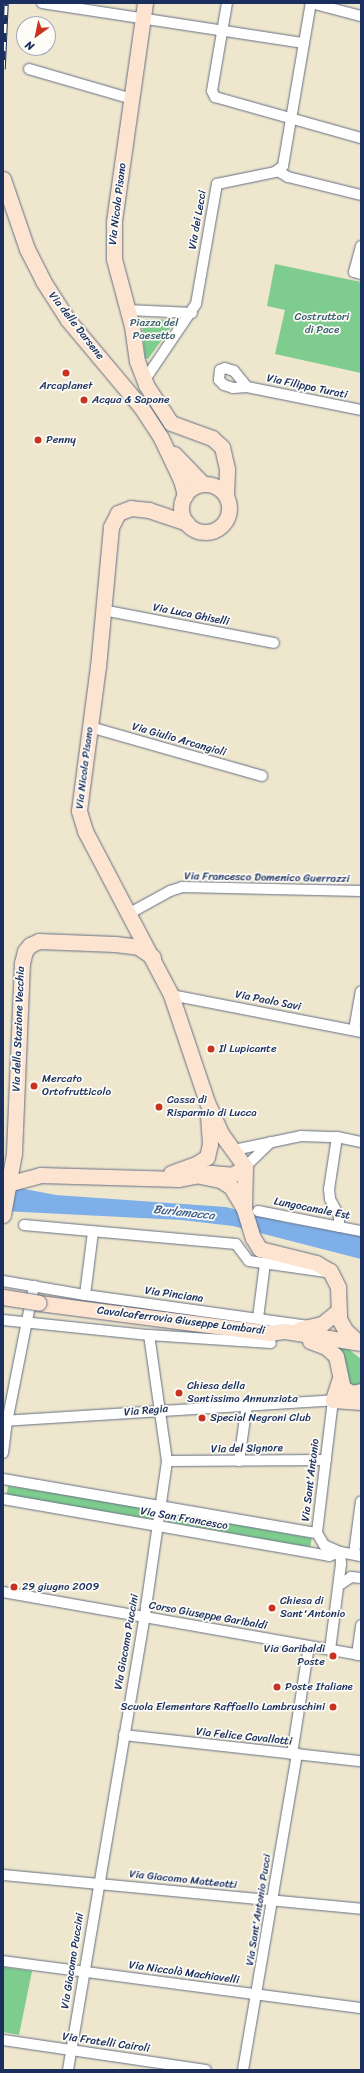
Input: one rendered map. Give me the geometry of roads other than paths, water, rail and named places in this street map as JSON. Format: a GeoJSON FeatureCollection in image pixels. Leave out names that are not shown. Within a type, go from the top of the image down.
{"type":"FeatureCollection","features":[{"type":"Feature","properties":{"kind":"street"},"geometry":{"type":"LineString","coordinates":[[42,3],[144,10],[222,29],[304,43]]}},
{"type":"Feature","properties":{"kind":"street"},"geometry":{"type":"LineString","coordinates":[[227,3],[222,29],[214,96],[225,102],[361,138]]}},
{"type":"Feature","properties":{"kind":"street"},"geometry":{"type":"LineString","coordinates":[[361,16],[311,3],[284,162],[278,171],[288,177],[361,195]]}},
{"type":"Feature","properties":{"kind":"street","name":"Via Nicola Pisano"},"geometry":{"type":"LineString","coordinates":[[144,10],[113,242],[114,259],[128,310],[137,361],[144,381],[171,424],[212,438],[220,445],[226,456],[226,494],[230,511],[222,526],[204,532],[187,523],[149,510],[126,509],[115,516],[110,533],[103,610],[80,802],[80,818],[85,831],[154,958],[171,995],[208,1102]]}},
{"type":"Feature","properties":{"kind":"street"},"geometry":{"type":"LineString","coordinates":[[29,69],[132,99]]}},
{"type":"Feature","properties":{"kind":"street","name":"Via dei Lecci"},"geometry":{"type":"LineString","coordinates":[[144,381],[192,313],[198,300],[211,206],[217,184],[278,171]]}},
{"type":"Feature","properties":{"kind":"street","name":"Via delle Darsene"},"geometry":{"type":"LineString","coordinates":[[3,179],[27,249],[54,300],[128,390],[157,433],[181,480],[183,498]]}},
{"type":"Feature","properties":{"kind":"street"},"geometry":{"type":"LineString","coordinates":[[358,273],[361,246]]}},
{"type":"Feature","properties":{"kind":"street"},"geometry":{"type":"LineString","coordinates":[[128,310],[192,313]]}},
{"type":"Feature","properties":{"kind":"street","name":"Via Filippo Turati"},"geometry":{"type":"LineString","coordinates":[[247,387],[361,410]]}},
{"type":"Feature","properties":{"kind":"street","name":"Via delle Darsene"},"geometry":{"type":"LineString","coordinates":[[157,433],[204,483]]}},
{"type":"Feature","properties":{"kind":"street","name":"Via Nicola Pisano"},"geometry":{"type":"LineString","coordinates":[[149,510],[183,498],[192,487],[204,483],[220,469],[226,456]]}},
{"type":"Feature","properties":{"kind":"street"},"geometry":{"type":"LineString","coordinates":[[204,483],[218,486],[226,494]]}},
{"type":"Feature","properties":{"kind":"street"},"geometry":{"type":"LineString","coordinates":[[183,498],[182,512],[187,523]]}},
{"type":"Feature","properties":{"kind":"street","name":"Via Luca Ghiselli"},"geometry":{"type":"LineString","coordinates":[[103,610],[274,643]]}},
{"type":"Feature","properties":{"kind":"street","name":"Via Giulio Arcangioli"},"geometry":{"type":"LineString","coordinates":[[90,726],[262,776]]}},
{"type":"Feature","properties":{"kind":"street","name":"Via Francesco Domenico Guerrazzi"},"geometry":{"type":"LineString","coordinates":[[131,915],[170,891],[182,887],[361,891]]}},
{"type":"Feature","properties":{"kind":"street"},"geometry":{"type":"LineString","coordinates":[[114,944],[128,934],[131,915]]}},
{"type":"Feature","properties":{"kind":"street","name":"Via della Stazione Vecchia"},"geometry":{"type":"LineString","coordinates":[[14,1153],[22,963],[24,951],[30,945],[39,942],[114,944],[138,947],[154,958]]}},
{"type":"Feature","properties":{"kind":"street"},"geometry":{"type":"LineString","coordinates":[[358,1031],[361,992]]}},
{"type":"Feature","properties":{"kind":"street","name":"Via Paolo Savi"},"geometry":{"type":"LineString","coordinates":[[171,995],[358,1031]]}},
{"type":"Feature","properties":{"kind":"street"},"geometry":{"type":"LineString","coordinates":[[208,1102],[224,1139],[234,1150],[245,1167],[251,1210],[252,1238],[262,1250],[322,1265],[332,1273],[338,1287],[337,1312],[345,1330],[360,1344]]}},
{"type":"Feature","properties":{"kind":"street"},"geometry":{"type":"LineString","coordinates":[[143,1180],[184,1169],[207,1156],[211,1139],[208,1102]]}},
{"type":"Feature","properties":{"kind":"street"},"geometry":{"type":"LineString","coordinates":[[234,1150],[301,1136],[337,1137],[361,1142]]}},
{"type":"Feature","properties":{"kind":"street"},"geometry":{"type":"LineString","coordinates":[[337,1137],[329,1194],[339,1216],[339,1227]]}},
{"type":"Feature","properties":{"kind":"street"},"geometry":{"type":"LineString","coordinates":[[11,1183],[26,1177],[54,1175],[143,1180],[200,1176],[211,1173],[232,1175],[245,1167],[271,1142]]}},
{"type":"Feature","properties":{"kind":"street"},"geometry":{"type":"LineString","coordinates":[[14,1153],[24,1165],[54,1175]]}},
{"type":"Feature","properties":{"kind":"street"},"geometry":{"type":"LineString","coordinates":[[3,1215],[11,1183],[14,1153]]}},
{"type":"Feature","properties":{"kind":"street"},"geometry":{"type":"LineString","coordinates":[[200,1176],[226,1183],[251,1210]]}},
{"type":"Feature","properties":{"kind":"street","name":"Lungocanale Est"},"geometry":{"type":"LineString","coordinates":[[251,1210],[361,1231]]}},
{"type":"Feature","properties":{"kind":"street"},"geometry":{"type":"LineString","coordinates":[[24,1225],[236,1244],[249,1261],[332,1273]]}},
{"type":"Feature","properties":{"kind":"street"},"geometry":{"type":"LineString","coordinates":[[85,1295],[93,1232]]}},
{"type":"Feature","properties":{"kind":"street"},"geometry":{"type":"LineString","coordinates":[[258,1318],[265,1263]]}},
{"type":"Feature","properties":{"kind":"street","name":"Via Pinciana"},"geometry":{"type":"LineString","coordinates":[[3,1281],[85,1295],[316,1327],[340,1339]]}},
{"type":"Feature","properties":{"kind":"street"},"geometry":{"type":"LineString","coordinates":[[3,1453],[5,1421],[28,1322],[34,1286]]}},
{"type":"Feature","properties":{"kind":"street","name":"Cavalcaferrovia Giuseppe Lombardi"},"geometry":{"type":"LineString","coordinates":[[3,1297],[270,1338],[285,1331],[340,1339],[360,1344]]}},
{"type":"Feature","properties":{"kind":"street"},"geometry":{"type":"LineString","coordinates":[[285,1331],[316,1327],[326,1323],[337,1312]]}},
{"type":"Feature","properties":{"kind":"street"},"geometry":{"type":"LineString","coordinates":[[3,1320],[149,1335],[270,1338],[313,1342],[329,1349],[338,1360],[339,1381],[333,1400]]}},
{"type":"Feature","properties":{"kind":"street","name":"Via Giacomo Puccini"},"geometry":{"type":"LineString","coordinates":[[68,2070],[98,1883],[144,1617],[167,1461],[149,1335]]}},
{"type":"Feature","properties":{"kind":"street"},"geometry":{"type":"LineString","coordinates":[[339,1381],[343,1388],[359,1396]]}},
{"type":"Feature","properties":{"kind":"street","name":"Via Regia"},"geometry":{"type":"LineString","coordinates":[[5,1421],[160,1409],[333,1400],[359,1396]]}},
{"type":"Feature","properties":{"kind":"street","name":"Via Sant'Antonio"},"geometry":{"type":"LineString","coordinates":[[333,1400],[317,1533],[324,1545],[340,1552]]}},
{"type":"Feature","properties":{"kind":"street"},"geometry":{"type":"LineString","coordinates":[[239,1461],[247,1404]]}},
{"type":"Feature","properties":{"kind":"street","name":"Via del Signore"},"geometry":{"type":"LineString","coordinates":[[167,1461],[326,1460]]}},
{"type":"Feature","properties":{"kind":"street","name":"Via San Francesco"},"geometry":{"type":"LineString","coordinates":[[3,1479],[317,1533]]}},
{"type":"Feature","properties":{"kind":"street","name":"Via San Francesco"},"geometry":{"type":"LineString","coordinates":[[3,1498],[158,1527],[329,1556],[340,1552],[358,1555]]}},
{"type":"Feature","properties":{"kind":"street"},"geometry":{"type":"LineString","coordinates":[[358,1555],[361,1501]]}},
{"type":"Feature","properties":{"kind":"street"},"geometry":{"type":"LineString","coordinates":[[330,1650],[340,1584],[340,1552]]}},
{"type":"Feature","properties":{"kind":"street"},"geometry":{"type":"LineString","coordinates":[[340,1584],[350,1577],[361,1578]]}},
{"type":"Feature","properties":{"kind":"street","name":"Corso Giuseppe Garibaldi"},"geometry":{"type":"LineString","coordinates":[[3,1592],[359,1655]]}},
{"type":"Feature","properties":{"kind":"street"},"geometry":{"type":"LineString","coordinates":[[359,1655],[361,1625]]}},
{"type":"Feature","properties":{"kind":"street","name":"Via Sant'Antonio Pucci"},"geometry":{"type":"LineString","coordinates":[[243,2070],[272,1901],[309,1646]]}},
{"type":"Feature","properties":{"kind":"street","name":"Via Felice Cavallotti"},"geometry":{"type":"LineString","coordinates":[[124,1735],[361,1761]]}},
{"type":"Feature","properties":{"kind":"street","name":"Via Giacomo Matteotti"},"geometry":{"type":"LineString","coordinates":[[3,1875],[361,1909]]}},
{"type":"Feature","properties":{"kind":"street","name":"Via Niccolò Machiavelli"},"geometry":{"type":"LineString","coordinates":[[3,1961],[361,2008]]}},
{"type":"Feature","properties":{"kind":"street","name":"Via Fratelli Cairoli"},"geometry":{"type":"LineString","coordinates":[[3,2040],[206,2070]]}},
{"type":"Feature","properties":{"kind":"water","name":"Burlamacca"},"geometry":{"type":"Polygon","coordinates":[[[3,1185],[56,1195],[226,1207],[284,1222],[361,1236],[361,1259],[233,1226],[181,1220],[3,1211],[3,1185]]]}},
{"type":"Feature","properties":{"kind":"railway"},"geometry":{"type":"LineString","coordinates":[[3,69],[6,3]]}},
{"type":"Feature","properties":{"kind":"place","name":"Arcaplanet"},"geometry":{"type":"Point","coordinates":[66,373]}},
{"type":"Feature","properties":{"kind":"place","name":"Acqua & Sapone"},"geometry":{"type":"Point","coordinates":[84,400]}},
{"type":"Feature","properties":{"kind":"place","name":"Penny"},"geometry":{"type":"Point","coordinates":[38,440]}},
{"type":"Feature","properties":{"kind":"place","name":"Il Lupicante"},"geometry":{"type":"Point","coordinates":[211,1049]}},
{"type":"Feature","properties":{"kind":"place","name":"Mercato Ortofrutticolo"},"geometry":{"type":"Point","coordinates":[34,1086]}},
{"type":"Feature","properties":{"kind":"place","name":"Cassa di Risparmio di Lucca"},"geometry":{"type":"Point","coordinates":[159,1107]}},
{"type":"Feature","properties":{"kind":"place","name":"Chiesa della Santissima Annunziata"},"geometry":{"type":"Point","coordinates":[179,1393]}},
{"type":"Feature","properties":{"kind":"place","name":"Special Negroni Club"},"geometry":{"type":"Point","coordinates":[202,1418]}},
{"type":"Feature","properties":{"kind":"place","name":"29 giugno 2009"},"geometry":{"type":"Point","coordinates":[14,1587]}},
{"type":"Feature","properties":{"kind":"place","name":"Chiesa di Sant'Antonio"},"geometry":{"type":"Point","coordinates":[272,1608]}},
{"type":"Feature","properties":{"kind":"place","name":"Via Garibaldi Poste"},"geometry":{"type":"Point","coordinates":[333,1656]}},
{"type":"Feature","properties":{"kind":"place","name":"Poste Italiane"},"geometry":{"type":"Point","coordinates":[277,1687]}},
{"type":"Feature","properties":{"kind":"place","name":"Scuola Elementare Raffaello Lambruschini"},"geometry":{"type":"Point","coordinates":[333,1707]}},
{"type":"Feature","properties":{"kind":"park label","name":"Costruttori di Pace"},"geometry":{"type":"Point","coordinates":[322,324]}},
{"type":"Feature","properties":{"kind":"park label","name":"Piazza del Paesetto"},"geometry":{"type":"Point","coordinates":[154,330]}}]}
